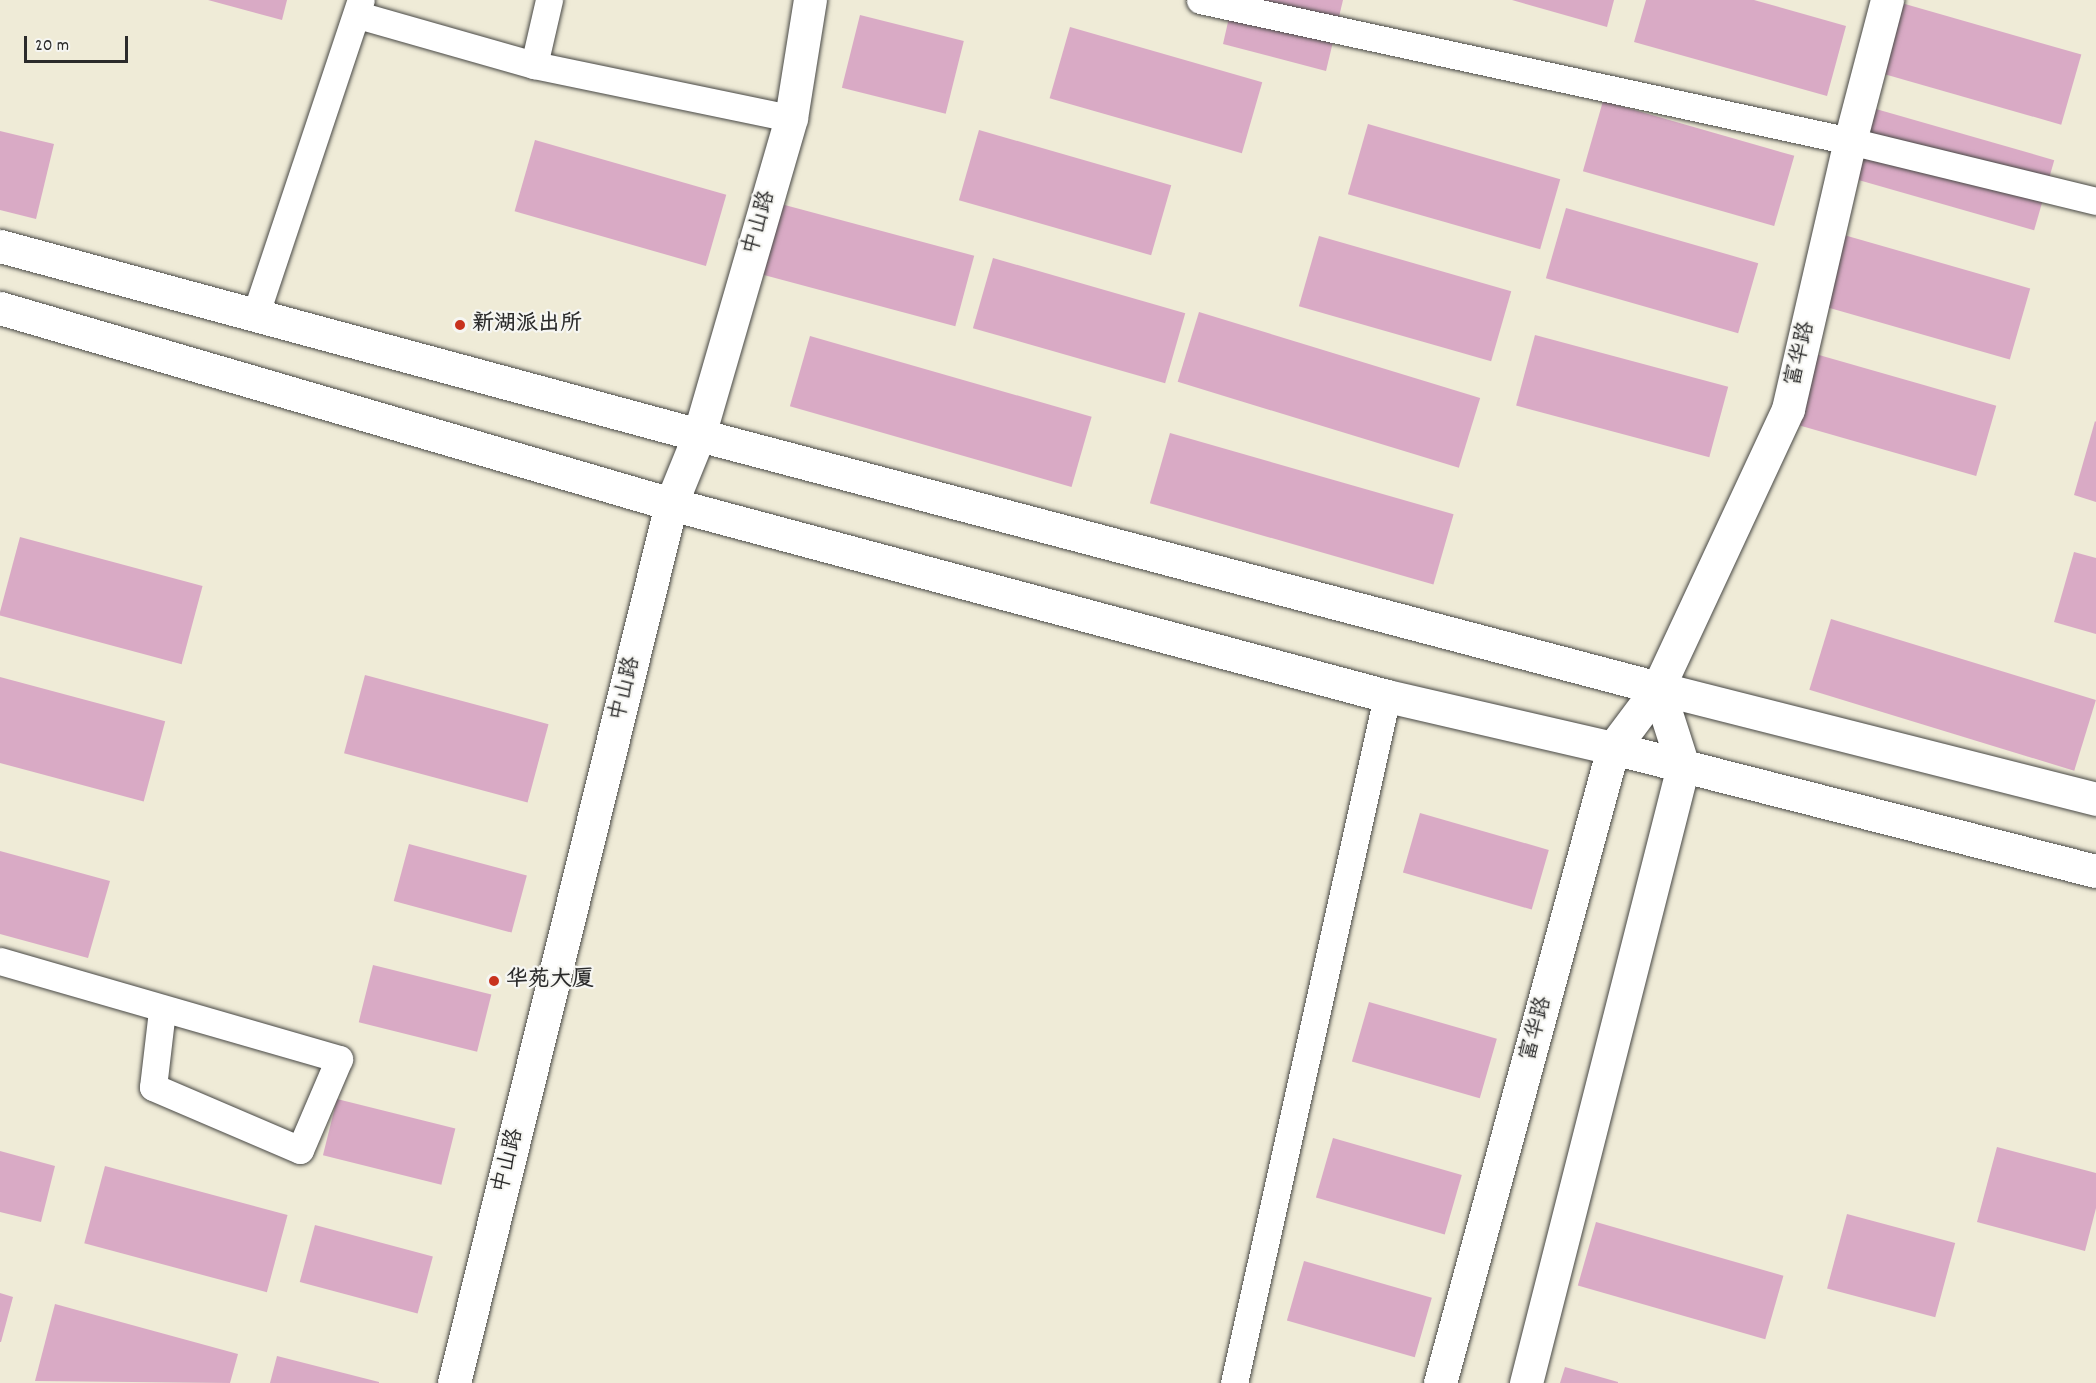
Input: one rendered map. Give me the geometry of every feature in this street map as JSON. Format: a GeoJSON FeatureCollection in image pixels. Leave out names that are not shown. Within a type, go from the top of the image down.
{"type":"FeatureCollection","features":[{"type":"Feature","properties":{"kind":"street"},"geometry":{"type":"LineString","coordinates":[[534,65],[549,0]]}},
{"type":"Feature","properties":{"kind":"street","name":"中山路"},"geometry":{"type":"LineString","coordinates":[[454,1383],[671,504],[699,435],[791,118],[810,0]]}},
{"type":"Feature","properties":{"kind":"street"},"geometry":{"type":"LineString","coordinates":[[1200,0],[1850,141],[2096,201]]}},
{"type":"Feature","properties":{"kind":"street","name":"富华路"},"geometry":{"type":"LineString","coordinates":[[1440,1383],[1613,748],[1658,688],[1788,409],[1850,141],[1887,0]]}},
{"type":"Feature","properties":{"kind":"street"},"geometry":{"type":"LineString","coordinates":[[256,314],[360,8],[534,65],[791,118]]}},
{"type":"Feature","properties":{"kind":"street"},"geometry":{"type":"LineString","coordinates":[[0,246],[699,435],[1658,688],[2096,799]]}},
{"type":"Feature","properties":{"kind":"street"},"geometry":{"type":"LineString","coordinates":[[0,308],[671,504],[1387,696],[1613,748],[2096,871]]}},
{"type":"Feature","properties":{"kind":"street"},"geometry":{"type":"LineString","coordinates":[[1526,1383],[1683,766],[1658,688]]}},
{"type":"Feature","properties":{"kind":"street"},"geometry":{"type":"LineString","coordinates":[[1234,1383],[1387,696]]}},
{"type":"Feature","properties":{"kind":"street"},"geometry":{"type":"LineString","coordinates":[[0,961],[162,1010],[339,1059],[300,1150],[153,1087],[162,1010]]}},
{"type":"Feature","properties":{"kind":"building"},"geometry":{"type":"Polygon","coordinates":[[[208,0],[287,0],[282,20],[208,0]]]}},
{"type":"Feature","properties":{"kind":"building"},"geometry":{"type":"Polygon","coordinates":[[[1233,0],[1343,0],[1326,71],[1223,44],[1233,0]]]}},
{"type":"Feature","properties":{"kind":"building"},"geometry":{"type":"Polygon","coordinates":[[[1512,0],[1614,0],[1607,27],[1512,0]]]}},
{"type":"Feature","properties":{"kind":"building"},"geometry":{"type":"Polygon","coordinates":[[[1646,0],[1754,0],[1846,26],[1827,96],[1634,42],[1646,0]]]}},
{"type":"Feature","properties":{"kind":"building"},"geometry":{"type":"Polygon","coordinates":[[[1891,0],[2081,55],[2061,125],[1871,70],[1891,0]]]}},
{"type":"Feature","properties":{"kind":"building"},"geometry":{"type":"Polygon","coordinates":[[[860,15],[964,41],[946,114],[842,88],[860,15]]]}},
{"type":"Feature","properties":{"kind":"building"},"geometry":{"type":"Polygon","coordinates":[[[1070,27],[1262,82],[1242,153],[1050,98],[1070,27]]]}},
{"type":"Feature","properties":{"kind":"building"},"geometry":{"type":"Polygon","coordinates":[[[1603,101],[1794,156],[1774,226],[1583,171],[1603,101]]]}},
{"type":"Feature","properties":{"kind":"building"},"geometry":{"type":"Polygon","coordinates":[[[1862,105],[2054,160],[2034,230],[1842,175],[1862,105]]]}},
{"type":"Feature","properties":{"kind":"building"},"geometry":{"type":"Polygon","coordinates":[[[1368,124],[1560,179],[1540,249],[1348,194],[1368,124]]]}},
{"type":"Feature","properties":{"kind":"building"},"geometry":{"type":"Polygon","coordinates":[[[979,130],[1171,185],[1151,255],[959,200],[979,130]]]}},
{"type":"Feature","properties":{"kind":"building"},"geometry":{"type":"Polygon","coordinates":[[[0,131],[54,144],[36,219],[0,210],[0,131]]]}},
{"type":"Feature","properties":{"kind":"building"},"geometry":{"type":"Polygon","coordinates":[[[535,140],[726,195],[706,266],[515,211],[535,140]]]}},
{"type":"Feature","properties":{"kind":"building"},"geometry":{"type":"Polygon","coordinates":[[[781,204],[974,256],[955,326],[762,275],[781,204]]]}},
{"type":"Feature","properties":{"kind":"building"},"geometry":{"type":"Polygon","coordinates":[[[1566,208],[1758,263],[1738,333],[1546,278],[1566,208]]]}},
{"type":"Feature","properties":{"kind":"building"},"geometry":{"type":"Polygon","coordinates":[[[1837,233],[2030,288],[2010,360],[1817,304],[1837,233]]]}},
{"type":"Feature","properties":{"kind":"building"},"geometry":{"type":"Polygon","coordinates":[[[1319,236],[1511,291],[1491,361],[1299,306],[1319,236]]]}},
{"type":"Feature","properties":{"kind":"building"},"geometry":{"type":"Polygon","coordinates":[[[993,258],[1185,313],[1165,383],[973,328],[993,258]]]}},
{"type":"Feature","properties":{"kind":"building"},"geometry":{"type":"Polygon","coordinates":[[[1199,312],[1480,398],[1459,468],[1178,382],[1199,312]]]}},
{"type":"Feature","properties":{"kind":"building"},"geometry":{"type":"Polygon","coordinates":[[[1535,335],[1728,387],[1709,457],[1516,406],[1535,335]]]}},
{"type":"Feature","properties":{"kind":"building"},"geometry":{"type":"Polygon","coordinates":[[[810,336],[1092,417],[1072,487],[790,406],[810,336]]]}},
{"type":"Feature","properties":{"kind":"building"},"geometry":{"type":"Polygon","coordinates":[[[1805,351],[1996,406],[1976,476],[1785,421],[1805,351]]]}},
{"type":"Feature","properties":{"kind":"building"},"geometry":{"type":"Polygon","coordinates":[[[2096,422],[2096,502],[2074,495],[2096,422]]]}},
{"type":"Feature","properties":{"kind":"building"},"geometry":{"type":"Polygon","coordinates":[[[1170,433],[1454,514],[1433,584],[1150,503],[1170,433]]]}},
{"type":"Feature","properties":{"kind":"building"},"geometry":{"type":"Polygon","coordinates":[[[20,537],[203,586],[182,664],[0,615],[20,537]]]}},
{"type":"Feature","properties":{"kind":"building"},"geometry":{"type":"Polygon","coordinates":[[[2074,552],[2096,558],[2096,634],[2054,622],[2074,552]]]}},
{"type":"Feature","properties":{"kind":"building"},"geometry":{"type":"Polygon","coordinates":[[[1831,619],[2096,700],[2074,771],[1809,690],[1831,619]]]}},
{"type":"Feature","properties":{"kind":"building"},"geometry":{"type":"Polygon","coordinates":[[[365,675],[549,724],[528,802],[344,753],[365,675]]]}},
{"type":"Feature","properties":{"kind":"building"},"geometry":{"type":"Polygon","coordinates":[[[0,677],[165,721],[144,801],[0,763],[0,677]]]}},
{"type":"Feature","properties":{"kind":"building"},"geometry":{"type":"Polygon","coordinates":[[[1420,813],[1549,850],[1532,910],[1403,873],[1420,813]]]}},
{"type":"Feature","properties":{"kind":"building"},"geometry":{"type":"Polygon","coordinates":[[[409,844],[527,876],[512,933],[394,901],[409,844]]]}},
{"type":"Feature","properties":{"kind":"building"},"geometry":{"type":"Polygon","coordinates":[[[0,851],[110,881],[88,958],[0,934],[0,851]]]}},
{"type":"Feature","properties":{"kind":"building"},"geometry":{"type":"Polygon","coordinates":[[[373,965],[491,995],[477,1052],[359,1022],[373,965]]]}},
{"type":"Feature","properties":{"kind":"building"},"geometry":{"type":"Polygon","coordinates":[[[1369,1002],[1497,1039],[1480,1098],[1352,1062],[1369,1002]]]}},
{"type":"Feature","properties":{"kind":"building"},"geometry":{"type":"Polygon","coordinates":[[[337,1099],[455,1129],[441,1185],[323,1155],[337,1099]]]}},
{"type":"Feature","properties":{"kind":"building"},"geometry":{"type":"Polygon","coordinates":[[[1333,1138],[1462,1175],[1445,1235],[1316,1198],[1333,1138]]]}},
{"type":"Feature","properties":{"kind":"building"},"geometry":{"type":"Polygon","coordinates":[[[1997,1147],[2096,1173],[2096,1208],[2085,1251],[1977,1222],[1997,1147]]]}},
{"type":"Feature","properties":{"kind":"building"},"geometry":{"type":"Polygon","coordinates":[[[0,1151],[55,1166],[41,1222],[0,1212],[0,1151]]]}},
{"type":"Feature","properties":{"kind":"building"},"geometry":{"type":"Polygon","coordinates":[[[105,1166],[288,1215],[267,1292],[84,1243],[105,1166]]]}},
{"type":"Feature","properties":{"kind":"building"},"geometry":{"type":"Polygon","coordinates":[[[1847,1214],[1955,1243],[1935,1317],[1827,1288],[1847,1214]]]}},
{"type":"Feature","properties":{"kind":"building"},"geometry":{"type":"Polygon","coordinates":[[[1596,1222],[1783,1276],[1765,1339],[1578,1285],[1596,1222]]]}},
{"type":"Feature","properties":{"kind":"building"},"geometry":{"type":"Polygon","coordinates":[[[315,1225],[433,1257],[418,1314],[300,1282],[315,1225]]]}},
{"type":"Feature","properties":{"kind":"building"},"geometry":{"type":"Polygon","coordinates":[[[1304,1261],[1432,1298],[1415,1357],[1287,1321],[1304,1261]]]}},
{"type":"Feature","properties":{"kind":"building"},"geometry":{"type":"Polygon","coordinates":[[[0,1293],[13,1297],[1,1342],[0,1342],[0,1293]]]}},
{"type":"Feature","properties":{"kind":"building"},"geometry":{"type":"Polygon","coordinates":[[[55,1304],[238,1354],[230,1383],[35,1381],[55,1304]]]}},
{"type":"Feature","properties":{"kind":"building"},"geometry":{"type":"Polygon","coordinates":[[[277,1356],[379,1382],[379,1383],[270,1383],[277,1356]]]}},
{"type":"Feature","properties":{"kind":"building"},"geometry":{"type":"Polygon","coordinates":[[[1565,1367],[1618,1382],[1618,1383],[1560,1383],[1565,1367]]]}},
{"type":"Feature","properties":{"kind":"place","name":"新湖派出所"},"geometry":{"type":"Point","coordinates":[460,325]}},
{"type":"Feature","properties":{"kind":"place","name":"华苑大厦"},"geometry":{"type":"Point","coordinates":[494,981]}}]}
